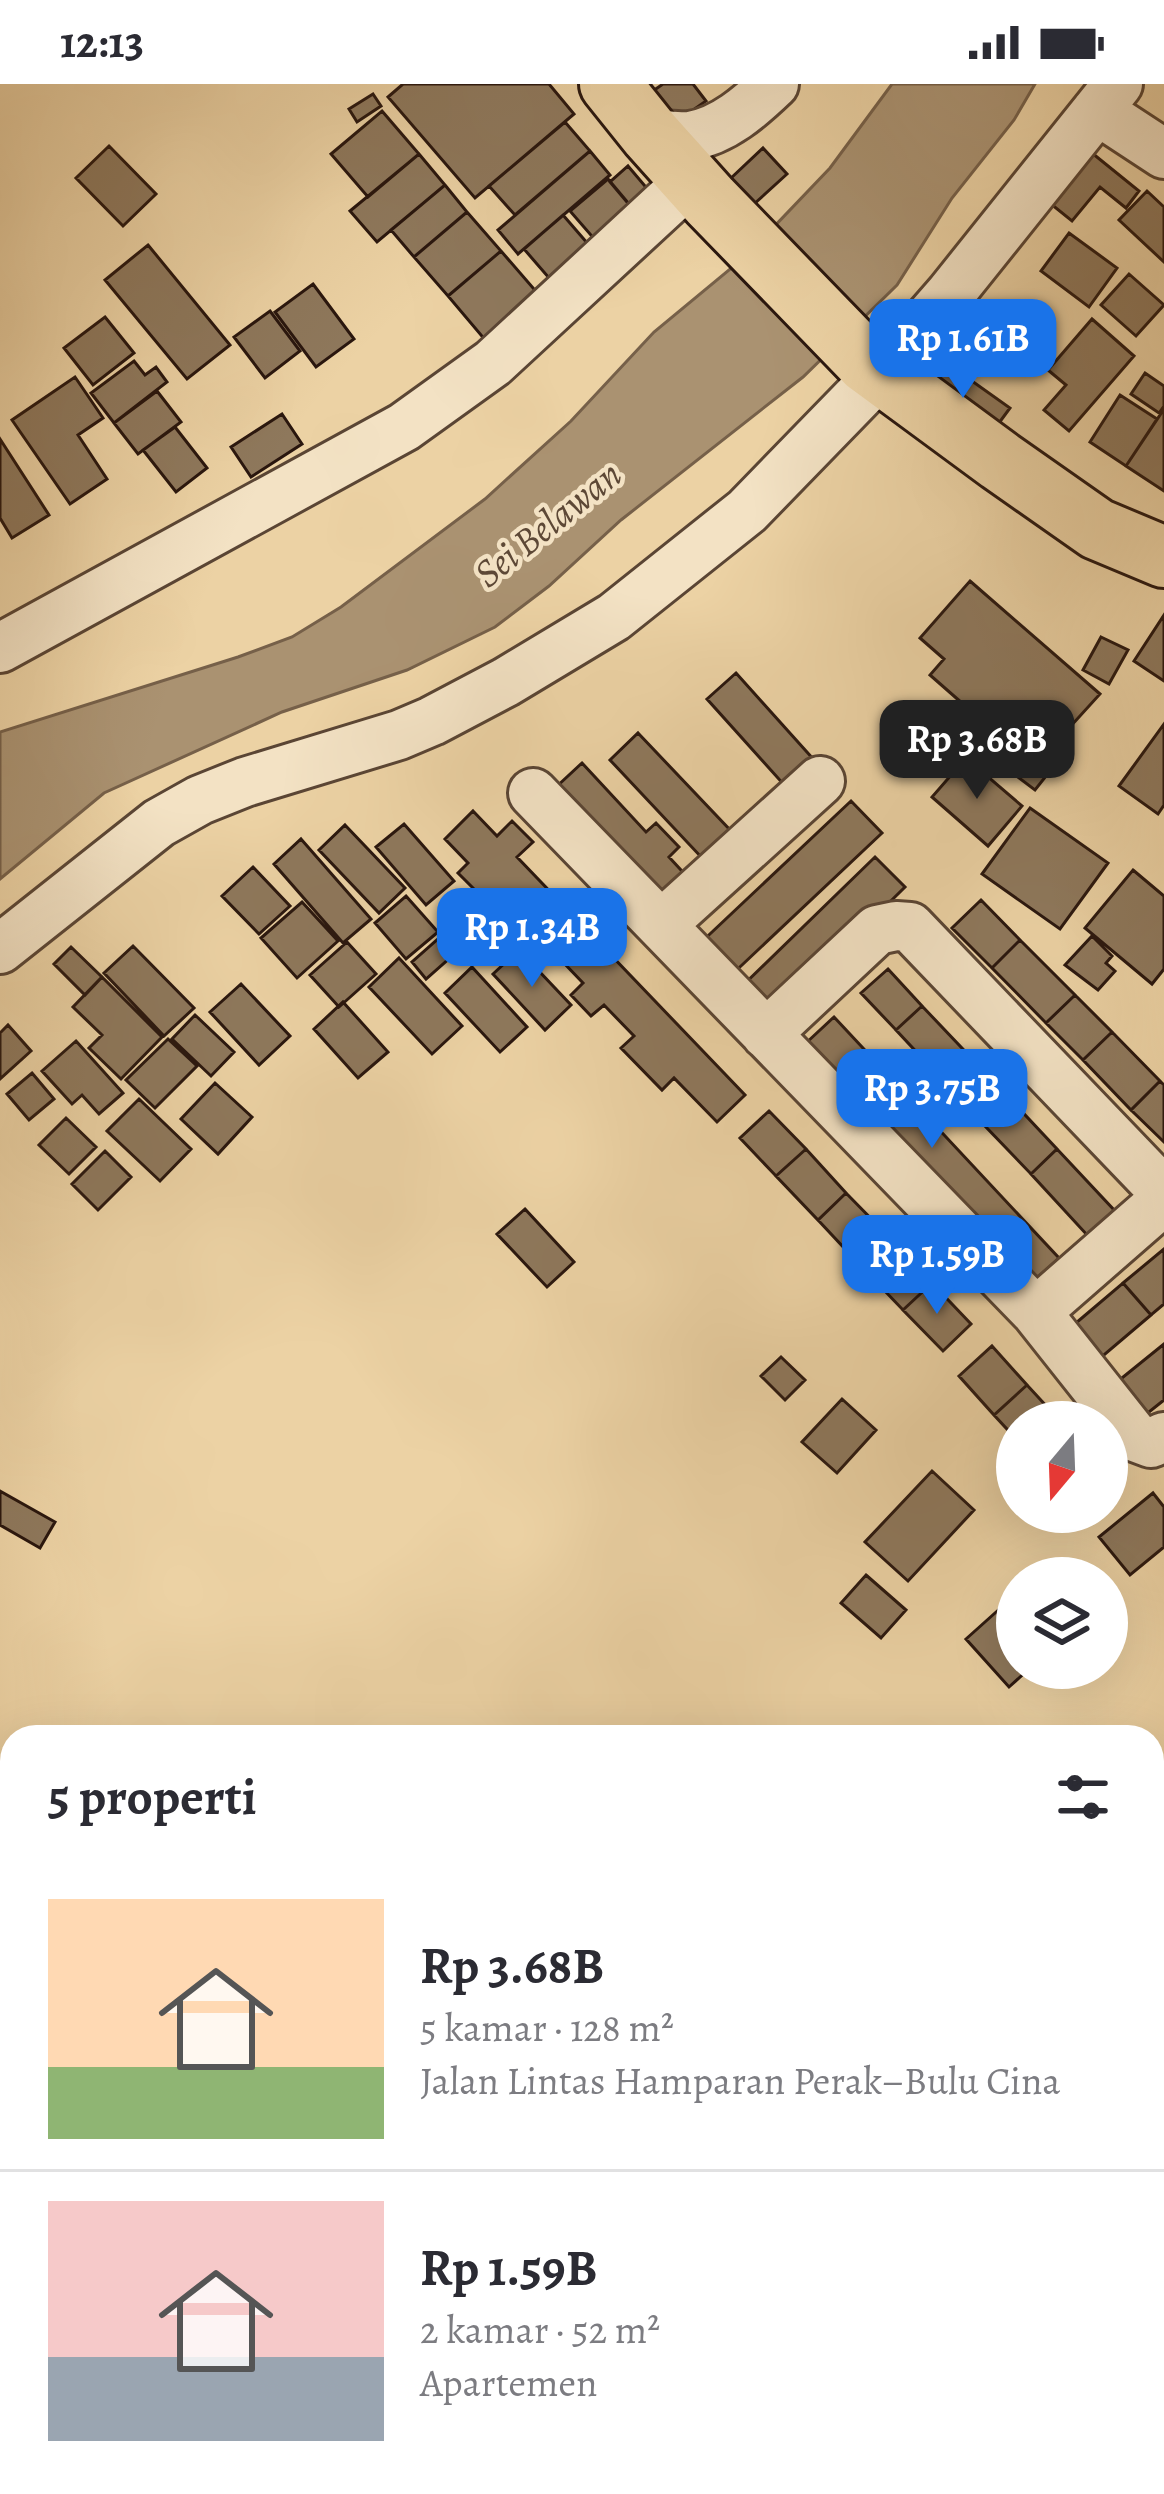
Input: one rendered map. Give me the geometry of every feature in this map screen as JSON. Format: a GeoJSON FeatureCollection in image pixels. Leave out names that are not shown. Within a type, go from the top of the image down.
{"type":"FeatureCollection","features":[{"type":"Feature","properties":{"kind":"main road"},"geometry":{"type":"LineString","coordinates":[[610,84],[700,190],[875,368],[1097,529],[1164,557]]}},
{"type":"Feature","properties":{"kind":"street"},"geometry":{"type":"LineString","coordinates":[[650,134],[690,136],[716,126],[743,112],[774,84]]}},
{"type":"Feature","properties":{"kind":"street"},"geometry":{"type":"LineString","coordinates":[[0,949],[159,824],[200,800],[416,728],[506,682],[614,616],[747,511],[875,368],[950,294],[1108,97],[1164,154]]}},
{"type":"Feature","properties":{"kind":"street"},"geometry":{"type":"LineString","coordinates":[[0,648],[404,428],[493,363],[700,190]]}},
{"type":"Feature","properties":{"kind":"street"},"geometry":{"type":"LineString","coordinates":[[662,925],[820,781]]}},
{"type":"Feature","properties":{"kind":"street"},"geometry":{"type":"LineString","coordinates":[[533,793],[1036,1312],[1135,1437],[1150,1443],[1164,1438]]}},
{"type":"Feature","properties":{"kind":"street"},"geometry":{"type":"LineString","coordinates":[[766,1034],[877,930],[910,927],[1164,1196],[1036,1312]]}},
{"type":"Feature","properties":{"kind":"water","name":"Sei Belawan"},"geometry":{"type":"Polygon","coordinates":[[[892,84],[1035,84],[1014,120],[952,198],[897,285],[803,377],[621,520],[549,586],[495,627],[407,670],[282,712],[104,793],[0,879],[0,732],[238,657],[292,637],[341,607],[485,499],[571,421],[654,332],[746,256],[830,168],[892,84]]]}},
{"type":"Feature","properties":{"kind":"building"},"geometry":{"type":"Polygon","coordinates":[[[403,84],[549,84],[574,114],[475,198],[388,97],[403,84]]]}},
{"type":"Feature","properties":{"kind":"building"},"geometry":{"type":"Polygon","coordinates":[[[663,84],[693,84],[706,101],[659,134],[637,102],[663,84]]]}},
{"type":"Feature","properties":{"kind":"building"},"geometry":{"type":"Polygon","coordinates":[[[373,94],[381,106],[357,122],[349,109],[373,94]]]}},
{"type":"Feature","properties":{"kind":"building"},"geometry":{"type":"Polygon","coordinates":[[[382,111],[419,154],[368,197],[331,154],[382,111]]]}},
{"type":"Feature","properties":{"kind":"building"},"geometry":{"type":"Polygon","coordinates":[[[565,122],[590,151],[515,215],[489,186],[565,122]]]}},
{"type":"Feature","properties":{"kind":"building"},"geometry":{"type":"Polygon","coordinates":[[[109,146],[156,194],[123,226],[76,178],[109,146]]]}},
{"type":"Feature","properties":{"kind":"building"},"geometry":{"type":"Polygon","coordinates":[[[763,148],[787,174],[753,205],[729,180],[763,148]]]}},
{"type":"Feature","properties":{"kind":"building"},"geometry":{"type":"Polygon","coordinates":[[[590,151],[610,175],[518,254],[498,230],[590,151]]]}},
{"type":"Feature","properties":{"kind":"building"},"geometry":{"type":"Polygon","coordinates":[[[1092,153],[1139,191],[1126,208],[1100,187],[1072,221],[1051,204],[1092,153]]]}},
{"type":"Feature","properties":{"kind":"building"},"geometry":{"type":"Polygon","coordinates":[[[419,154],[445,185],[377,242],[350,211],[419,154]]]}},
{"type":"Feature","properties":{"kind":"building"},"geometry":{"type":"Polygon","coordinates":[[[628,166],[656,199],[638,215],[610,182],[628,166]]]}},
{"type":"Feature","properties":{"kind":"building"},"geometry":{"type":"Polygon","coordinates":[[[608,179],[640,217],[603,249],[570,211],[608,179]]]}},
{"type":"Feature","properties":{"kind":"building"},"geometry":{"type":"Polygon","coordinates":[[[445,185],[467,212],[414,257],[391,230],[445,185]]]}},
{"type":"Feature","properties":{"kind":"building"},"geometry":{"type":"Polygon","coordinates":[[[1147,191],[1164,207],[1164,262],[1119,220],[1147,191]]]}},
{"type":"Feature","properties":{"kind":"building"},"geometry":{"type":"Polygon","coordinates":[[[467,212],[501,251],[448,296],[414,257],[467,212]]]}},
{"type":"Feature","properties":{"kind":"building"},"geometry":{"type":"Polygon","coordinates":[[[563,215],[601,259],[562,293],[524,249],[563,215]]]}},
{"type":"Feature","properties":{"kind":"building"},"geometry":{"type":"Polygon","coordinates":[[[1069,233],[1117,268],[1089,307],[1041,271],[1069,233]]]}},
{"type":"Feature","properties":{"kind":"building"},"geometry":{"type":"Polygon","coordinates":[[[148,245],[230,345],[187,379],[105,280],[148,245]]]}},
{"type":"Feature","properties":{"kind":"building"},"geometry":{"type":"Polygon","coordinates":[[[501,251],[540,296],[486,341],[448,296],[501,251]]]}},
{"type":"Feature","properties":{"kind":"building"},"geometry":{"type":"Polygon","coordinates":[[[1129,274],[1164,305],[1136,336],[1101,305],[1129,274]]]}},
{"type":"Feature","properties":{"kind":"building"},"geometry":{"type":"Polygon","coordinates":[[[313,284],[354,339],[316,367],[275,312],[313,284]]]}},
{"type":"Feature","properties":{"kind":"building"},"geometry":{"type":"Polygon","coordinates":[[[270,311],[300,351],[265,378],[234,337],[270,311]]]}},
{"type":"Feature","properties":{"kind":"building"},"geometry":{"type":"Polygon","coordinates":[[[105,317],[134,353],[93,385],[64,348],[105,317]]]}},
{"type":"Feature","properties":{"kind":"building"},"geometry":{"type":"Polygon","coordinates":[[[1092,319],[1134,356],[1069,431],[1044,410],[1066,385],[1048,370],[1092,319]]]}},
{"type":"Feature","properties":{"kind":"building"},"geometry":{"type":"Polygon","coordinates":[[[941,359],[1010,408],[985,442],[916,393],[941,359]]]}},
{"type":"Feature","properties":{"kind":"building"},"geometry":{"type":"Polygon","coordinates":[[[134,361],[145,375],[156,367],[167,382],[114,423],[91,393],[134,361]]]}},
{"type":"Feature","properties":{"kind":"building"},"geometry":{"type":"Polygon","coordinates":[[[1145,373],[1164,386],[1164,406],[1159,413],[1131,394],[1145,373]]]}},
{"type":"Feature","properties":{"kind":"building"},"geometry":{"type":"Polygon","coordinates":[[[75,377],[103,418],[78,435],[107,479],[70,504],[12,420],[75,377]]]}},
{"type":"Feature","properties":{"kind":"building"},"geometry":{"type":"Polygon","coordinates":[[[157,391],[181,422],[138,454],[114,423],[157,391]]]}},
{"type":"Feature","properties":{"kind":"building"},"geometry":{"type":"Polygon","coordinates":[[[1120,395],[1157,419],[1126,466],[1090,442],[1120,395]]]}},
{"type":"Feature","properties":{"kind":"building"},"geometry":{"type":"Polygon","coordinates":[[[1164,409],[1164,491],[1126,466],[1164,409]]]}},
{"type":"Feature","properties":{"kind":"building"},"geometry":{"type":"Polygon","coordinates":[[[282,414],[302,444],[251,477],[231,447],[282,414]]]}},
{"type":"Feature","properties":{"kind":"building"},"geometry":{"type":"Polygon","coordinates":[[[175,427],[207,468],[176,492],[143,450],[175,427]]]}},
{"type":"Feature","properties":{"kind":"building"},"geometry":{"type":"Polygon","coordinates":[[[0,439],[49,515],[12,538],[0,518],[0,439]]]}},
{"type":"Feature","properties":{"kind":"building"},"geometry":{"type":"Polygon","coordinates":[[[970,581],[1100,694],[1070,727],[1044,704],[1019,731],[998,712],[987,725],[930,675],[944,659],[920,638],[970,581]]]}},
{"type":"Feature","properties":{"kind":"building"},"geometry":{"type":"Polygon","coordinates":[[[1164,615],[1164,681],[1134,661],[1164,615]]]}},
{"type":"Feature","properties":{"kind":"building"},"geometry":{"type":"Polygon","coordinates":[[[1101,637],[1128,650],[1109,684],[1083,670],[1101,637]]]}},
{"type":"Feature","properties":{"kind":"building"},"geometry":{"type":"Polygon","coordinates":[[[736,673],[824,771],[795,797],[707,699],[736,673]]]}},
{"type":"Feature","properties":{"kind":"building"},"geometry":{"type":"Polygon","coordinates":[[[1164,724],[1164,805],[1158,814],[1119,786],[1164,724]]]}},
{"type":"Feature","properties":{"kind":"building"},"geometry":{"type":"Polygon","coordinates":[[[638,733],[732,832],[703,859],[610,760],[638,733]]]}},
{"type":"Feature","properties":{"kind":"building"},"geometry":{"type":"Polygon","coordinates":[[[1019,738],[1054,766],[1035,790],[999,763],[1019,738]]]}},
{"type":"Feature","properties":{"kind":"building"},"geometry":{"type":"Polygon","coordinates":[[[966,758],[1022,806],[988,846],[932,797],[966,758]]]}},
{"type":"Feature","properties":{"kind":"building"},"geometry":{"type":"Polygon","coordinates":[[[582,763],[646,832],[656,823],[679,847],[669,857],[692,882],[664,908],[554,789],[582,763]]]}},
{"type":"Feature","properties":{"kind":"building"},"geometry":{"type":"Polygon","coordinates":[[[851,801],[882,833],[724,982],[693,950],[851,801]]]}},
{"type":"Feature","properties":{"kind":"building"},"geometry":{"type":"Polygon","coordinates":[[[1030,808],[1108,863],[1060,929],[982,874],[1030,808]]]}},
{"type":"Feature","properties":{"kind":"building"},"geometry":{"type":"Polygon","coordinates":[[[473,811],[497,836],[512,821],[533,842],[517,857],[745,1095],[717,1122],[674,1078],[662,1090],[621,1048],[634,1036],[604,1005],[591,1016],[571,995],[583,983],[495,891],[485,900],[458,873],[468,863],[445,839],[473,811]]]}},
{"type":"Feature","properties":{"kind":"building"},"geometry":{"type":"Polygon","coordinates":[[[404,824],[454,881],[426,905],[376,847],[404,824]]]}},
{"type":"Feature","properties":{"kind":"building"},"geometry":{"type":"Polygon","coordinates":[[[345,825],[405,888],[379,913],[319,850],[345,825]]]}},
{"type":"Feature","properties":{"kind":"building"},"geometry":{"type":"Polygon","coordinates":[[[301,839],[371,919],[343,943],[274,864],[301,839]]]}},
{"type":"Feature","properties":{"kind":"building"},"geometry":{"type":"Polygon","coordinates":[[[875,857],[905,887],[764,1026],[733,995],[875,857]]]}},
{"type":"Feature","properties":{"kind":"building"},"geometry":{"type":"Polygon","coordinates":[[[253,867],[290,906],[259,934],[222,896],[253,867]]]}},
{"type":"Feature","properties":{"kind":"building"},"geometry":{"type":"Polygon","coordinates":[[[1133,870],[1164,896],[1164,969],[1152,984],[1085,928],[1133,870]]]}},
{"type":"Feature","properties":{"kind":"building"},"geometry":{"type":"Polygon","coordinates":[[[406,896],[438,932],[406,959],[375,923],[406,896]]]}},
{"type":"Feature","properties":{"kind":"building"},"geometry":{"type":"Polygon","coordinates":[[[981,900],[1020,940],[992,968],[952,928],[981,900]]]}},
{"type":"Feature","properties":{"kind":"building"},"geometry":{"type":"Polygon","coordinates":[[[302,902],[338,941],[297,978],[261,938],[302,902]]]}},
{"type":"Feature","properties":{"kind":"building"},"geometry":{"type":"Polygon","coordinates":[[[1092,936],[1112,956],[1106,963],[1115,971],[1098,990],[1065,965],[1092,936]]]}},
{"type":"Feature","properties":{"kind":"building"},"geometry":{"type":"Polygon","coordinates":[[[438,939],[452,956],[426,979],[412,962],[438,939]]]}},
{"type":"Feature","properties":{"kind":"building"},"geometry":{"type":"Polygon","coordinates":[[[1020,940],[1075,995],[1046,1023],[992,968],[1020,940]]]}},
{"type":"Feature","properties":{"kind":"building"},"geometry":{"type":"Polygon","coordinates":[[[347,942],[376,974],[339,1007],[310,975],[347,942]]]}},
{"type":"Feature","properties":{"kind":"building"},"geometry":{"type":"Polygon","coordinates":[[[133,946],[194,1008],[164,1036],[104,973],[133,946]]]}},
{"type":"Feature","properties":{"kind":"building"},"geometry":{"type":"Polygon","coordinates":[[[71,947],[102,977],[85,995],[54,964],[71,947]]]}},
{"type":"Feature","properties":{"kind":"building"},"geometry":{"type":"Polygon","coordinates":[[[519,950],[571,1005],[545,1030],[493,974],[519,950]]]}},
{"type":"Feature","properties":{"kind":"building"},"geometry":{"type":"Polygon","coordinates":[[[399,958],[462,1026],[432,1054],[369,987],[399,958]]]}},
{"type":"Feature","properties":{"kind":"building"},"geometry":{"type":"Polygon","coordinates":[[[472,967],[527,1027],[500,1052],[445,993],[472,967]]]}},
{"type":"Feature","properties":{"kind":"building"},"geometry":{"type":"Polygon","coordinates":[[[888,969],[922,1006],[896,1030],[861,993],[888,969]]]}},
{"type":"Feature","properties":{"kind":"building"},"geometry":{"type":"Polygon","coordinates":[[[102,977],[162,1037],[121,1079],[89,1048],[102,1035],[73,1007],[102,977]]]}},
{"type":"Feature","properties":{"kind":"building"},"geometry":{"type":"Polygon","coordinates":[[[241,984],[290,1036],[259,1065],[210,1012],[241,984]]]}},
{"type":"Feature","properties":{"kind":"building"},"geometry":{"type":"Polygon","coordinates":[[[1075,995],[1112,1032],[1083,1060],[1046,1023],[1075,995]]]}},
{"type":"Feature","properties":{"kind":"building"},"geometry":{"type":"Polygon","coordinates":[[[343,1002],[388,1052],[358,1078],[314,1029],[343,1002]]]}},
{"type":"Feature","properties":{"kind":"building"},"geometry":{"type":"Polygon","coordinates":[[[922,1006],[978,1065],[952,1090],[896,1030],[922,1006]]]}},
{"type":"Feature","properties":{"kind":"building"},"geometry":{"type":"Polygon","coordinates":[[[195,1015],[234,1052],[211,1076],[172,1039],[195,1015]]]}},
{"type":"Feature","properties":{"kind":"building"},"geometry":{"type":"Polygon","coordinates":[[[834,1017],[1059,1258],[1030,1285],[805,1044],[834,1017]]]}},
{"type":"Feature","properties":{"kind":"building"},"geometry":{"type":"Polygon","coordinates":[[[8,1025],[31,1051],[0,1079],[0,1033],[8,1025]]]}},
{"type":"Feature","properties":{"kind":"building"},"geometry":{"type":"Polygon","coordinates":[[[1112,1032],[1160,1081],[1131,1110],[1083,1060],[1112,1032]]]}},
{"type":"Feature","properties":{"kind":"building"},"geometry":{"type":"Polygon","coordinates":[[[168,1039],[197,1066],[155,1108],[126,1080],[168,1039]]]}},
{"type":"Feature","properties":{"kind":"building"},"geometry":{"type":"Polygon","coordinates":[[[76,1041],[123,1093],[99,1114],[82,1095],[72,1104],[42,1071],[76,1041]]]}},
{"type":"Feature","properties":{"kind":"building"},"geometry":{"type":"Polygon","coordinates":[[[978,1065],[1012,1101],[985,1126],[952,1090],[978,1065]]]}},
{"type":"Feature","properties":{"kind":"building"},"geometry":{"type":"Polygon","coordinates":[[[32,1073],[54,1099],[29,1120],[7,1094],[32,1073]]]}},
{"type":"Feature","properties":{"kind":"building"},"geometry":{"type":"Polygon","coordinates":[[[1160,1081],[1164,1085],[1164,1142],[1131,1110],[1160,1081]]]}},
{"type":"Feature","properties":{"kind":"building"},"geometry":{"type":"Polygon","coordinates":[[[215,1083],[252,1117],[218,1154],[181,1119],[215,1083]]]}},
{"type":"Feature","properties":{"kind":"building"},"geometry":{"type":"Polygon","coordinates":[[[139,1099],[191,1149],[160,1181],[107,1131],[139,1099]]]}},
{"type":"Feature","properties":{"kind":"building"},"geometry":{"type":"Polygon","coordinates":[[[1012,1101],[1057,1149],[1031,1174],[985,1126],[1012,1101]]]}},
{"type":"Feature","properties":{"kind":"building"},"geometry":{"type":"Polygon","coordinates":[[[769,1111],[806,1149],[776,1176],[740,1138],[769,1111]]]}},
{"type":"Feature","properties":{"kind":"building"},"geometry":{"type":"Polygon","coordinates":[[[66,1118],[96,1147],[69,1174],[39,1145],[66,1118]]]}},
{"type":"Feature","properties":{"kind":"building"},"geometry":{"type":"Polygon","coordinates":[[[806,1149],[846,1193],[818,1220],[776,1176],[806,1149]]]}},
{"type":"Feature","properties":{"kind":"building"},"geometry":{"type":"Polygon","coordinates":[[[1057,1149],[1115,1211],[1088,1236],[1031,1174],[1057,1149]]]}},
{"type":"Feature","properties":{"kind":"building"},"geometry":{"type":"Polygon","coordinates":[[[105,1151],[131,1177],[98,1210],[72,1184],[105,1151]]]}},
{"type":"Feature","properties":{"kind":"building"},"geometry":{"type":"Polygon","coordinates":[[[846,1193],[890,1238],[861,1266],[818,1220],[846,1193]]]}},
{"type":"Feature","properties":{"kind":"building"},"geometry":{"type":"Polygon","coordinates":[[[525,1209],[574,1262],[547,1287],[497,1234],[525,1209]]]}},
{"type":"Feature","properties":{"kind":"building"},"geometry":{"type":"Polygon","coordinates":[[[890,1238],[932,1283],[903,1310],[861,1266],[890,1238]]]}},
{"type":"Feature","properties":{"kind":"building"},"geometry":{"type":"Polygon","coordinates":[[[1164,1249],[1164,1304],[1151,1315],[1123,1283],[1164,1249]]]}},
{"type":"Feature","properties":{"kind":"building"},"geometry":{"type":"Polygon","coordinates":[[[932,1283],[971,1324],[943,1351],[903,1310],[932,1283]]]}},
{"type":"Feature","properties":{"kind":"building"},"geometry":{"type":"Polygon","coordinates":[[[1123,1283],[1151,1315],[1091,1366],[1063,1334],[1123,1283]]]}},
{"type":"Feature","properties":{"kind":"building"},"geometry":{"type":"Polygon","coordinates":[[[1164,1344],[1164,1400],[1139,1420],[1112,1386],[1164,1344]]]}},
{"type":"Feature","properties":{"kind":"building"},"geometry":{"type":"Polygon","coordinates":[[[992,1346],[1027,1385],[1009,1401],[996,1401],[994,1415],[959,1376],[992,1346]]]}},
{"type":"Feature","properties":{"kind":"building"},"geometry":{"type":"Polygon","coordinates":[[[781,1357],[805,1380],[785,1400],[761,1376],[781,1357]]]}},
{"type":"Feature","properties":{"kind":"building"},"geometry":{"type":"Polygon","coordinates":[[[1027,1385],[1042,1401],[1009,1401],[1027,1385]]]}},
{"type":"Feature","properties":{"kind":"building"},"geometry":{"type":"Polygon","coordinates":[[[842,1399],[876,1430],[837,1473],[802,1442],[842,1399]]]}},
{"type":"Feature","properties":{"kind":"building"},"geometry":{"type":"Polygon","coordinates":[[[932,1471],[974,1510],[908,1581],[865,1542],[932,1471]]]}},
{"type":"Feature","properties":{"kind":"building"},"geometry":{"type":"Polygon","coordinates":[[[0,1491],[55,1522],[40,1548],[0,1525],[0,1491]]]}},
{"type":"Feature","properties":{"kind":"building"},"geometry":{"type":"Polygon","coordinates":[[[1153,1493],[1164,1507],[1164,1547],[1130,1575],[1128,1557],[1115,1557],[1099,1537],[1128,1533],[1128,1513],[1153,1493]]]}},
{"type":"Feature","properties":{"kind":"building"},"geometry":{"type":"Polygon","coordinates":[[[866,1575],[906,1610],[881,1638],[841,1603],[866,1575]]]}},
{"type":"Feature","properties":{"kind":"building"},"geometry":{"type":"Polygon","coordinates":[[[996,1612],[996,1672],[966,1639],[996,1612]]]}}]}
